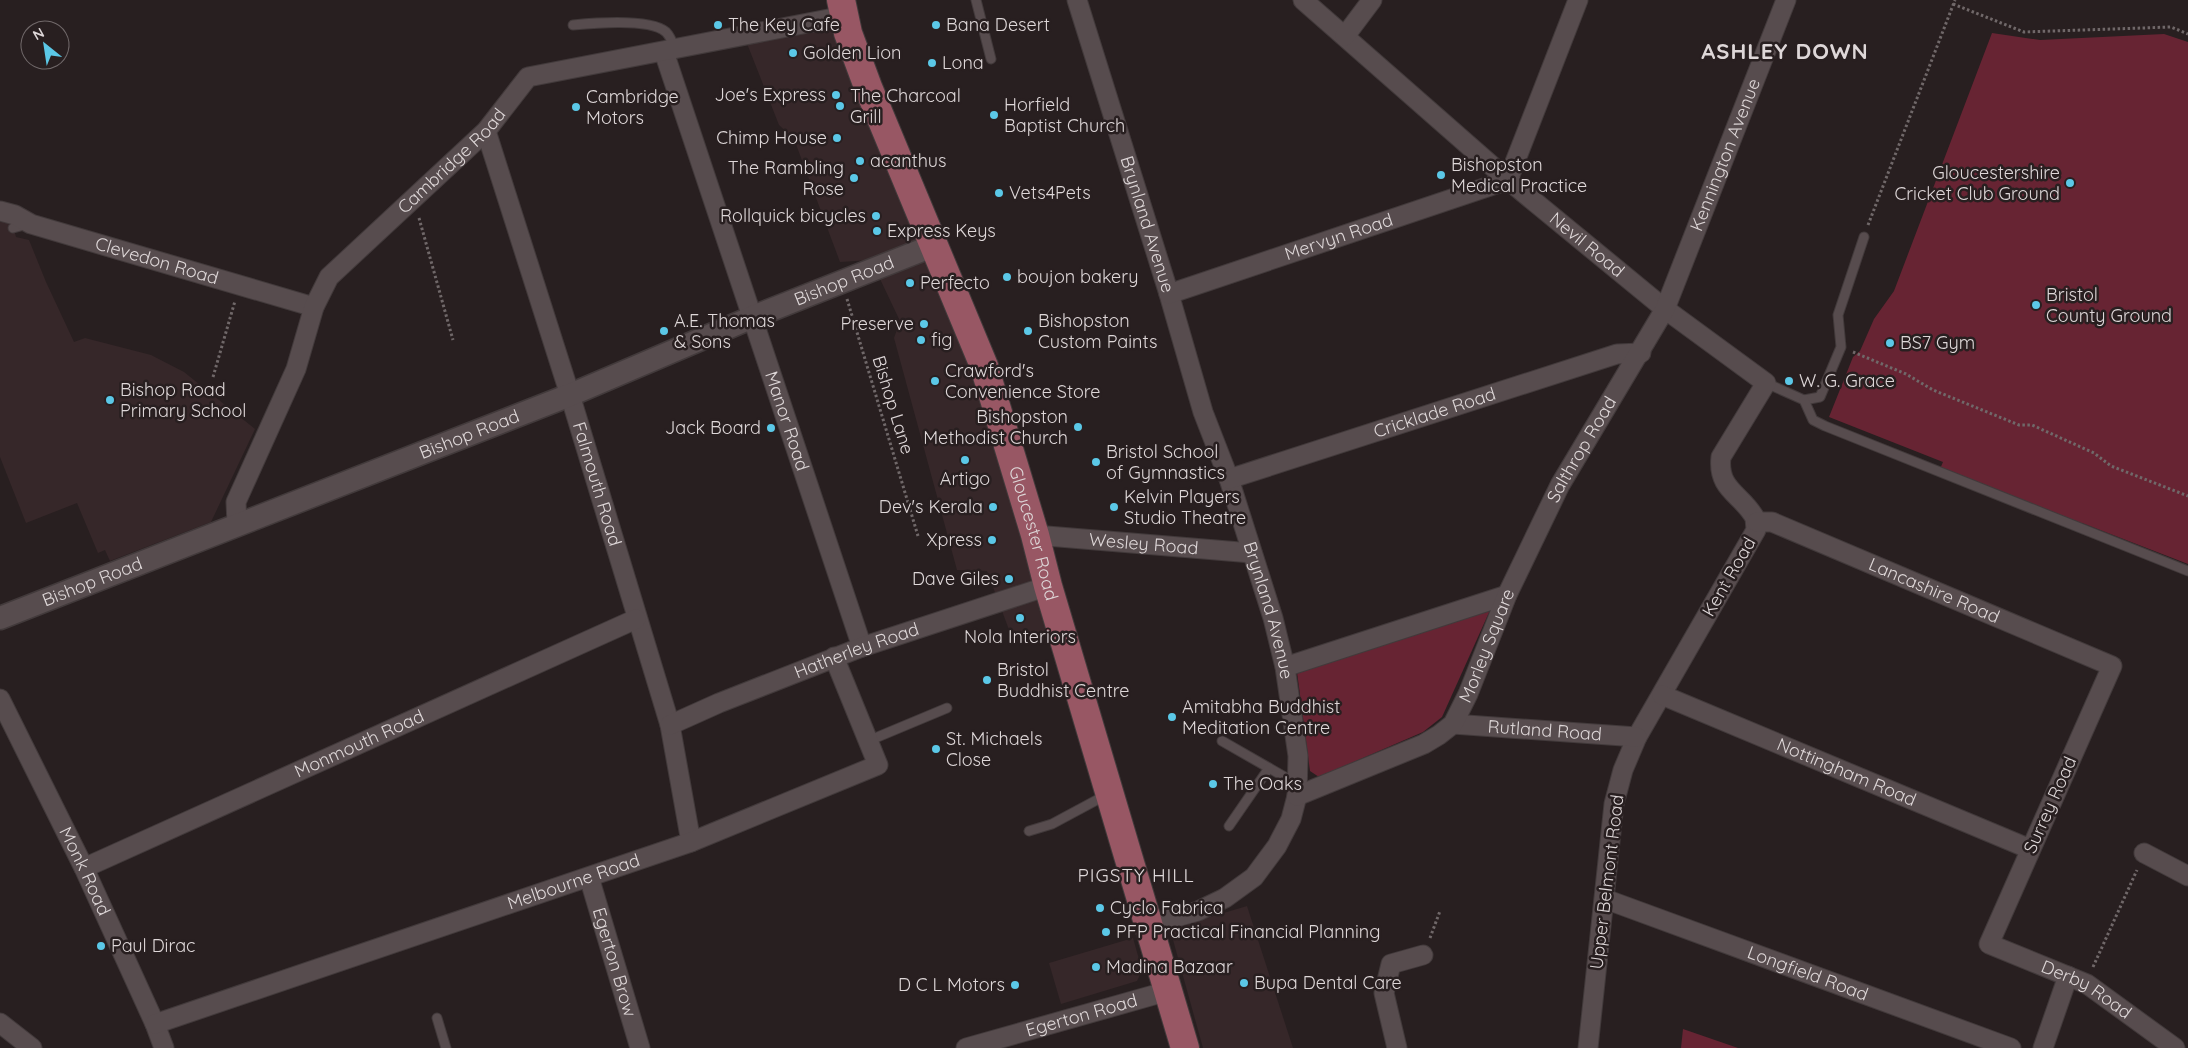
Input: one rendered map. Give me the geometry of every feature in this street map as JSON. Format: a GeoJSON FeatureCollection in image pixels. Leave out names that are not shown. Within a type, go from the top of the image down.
{"type":"FeatureCollection","features":[{"type":"Feature","properties":{"kind":"main road","name":"Gloucester Road"},"geometry":{"type":"LineString","coordinates":[[842,8],[851,42],[889,140],[935,245],[984,366],[1185,1048]]}},
{"type":"Feature","properties":{"kind":"street","name":"Brynland Avenue"},"geometry":{"type":"LineString","coordinates":[[1077,0],[1170,294],[1203,412],[1228,479],[1273,618],[1285,667],[1298,756],[1298,790],[1291,819],[1277,846],[1254,877],[1225,898],[1198,910],[1148,925]]}},
{"type":"Feature","properties":{"kind":"street","name":"Nevil Road"},"geometry":{"type":"LineString","coordinates":[[1303,0],[1508,180],[1665,309],[1766,383]]}},
{"type":"Feature","properties":{"kind":"street"},"geometry":{"type":"LineString","coordinates":[[1345,36],[1372,0]]}},
{"type":"Feature","properties":{"kind":"street"},"geometry":{"type":"LineString","coordinates":[[1508,180],[1578,0]]}},
{"type":"Feature","properties":{"kind":"street","name":"Kennington Avenue"},"geometry":{"type":"LineString","coordinates":[[1665,309],[1786,0]]}},
{"type":"Feature","properties":{"kind":"street","name":"Cambridge Road"},"geometry":{"type":"LineString","coordinates":[[237,524],[236,502],[296,369],[314,307],[329,276],[486,131],[528,78],[669,51],[842,8]]}},
{"type":"Feature","properties":{"kind":"street","name":"Manor Road"},"geometry":{"type":"LineString","coordinates":[[669,51],[753,318],[862,647]]}},
{"type":"Feature","properties":{"kind":"street","name":"Falmouth Road"},"geometry":{"type":"LineString","coordinates":[[486,131],[570,395],[636,619],[670,726],[691,842]]}},
{"type":"Feature","properties":{"kind":"street","name":"Mervyn Road"},"geometry":{"type":"LineString","coordinates":[[1170,294],[1508,180]]}},
{"type":"Feature","properties":{"kind":"street","name":"Clevedon Road"},"geometry":{"type":"LineString","coordinates":[[0,211],[15,215],[22,226],[314,307]]}},
{"type":"Feature","properties":{"kind":"street","name":"Bishop Road"},"geometry":{"type":"LineString","coordinates":[[0,618],[570,395],[753,318],[935,245]]}},
{"type":"Feature","properties":{"kind":"street","name":"Salthrop Road"},"geometry":{"type":"LineString","coordinates":[[1507,595],[1560,485],[1665,309]]}},
{"type":"Feature","properties":{"kind":"street","name":"Cricklade Road"},"geometry":{"type":"LineString","coordinates":[[1228,479],[1617,354],[1641,352]]}},
{"type":"Feature","properties":{"kind":"street","name":"Kent Road"},"geometry":{"type":"LineString","coordinates":[[1662,696],[1756,530],[1757,522],[1753,514],[1728,488],[1720,467],[1721,457],[1766,383]]}},
{"type":"Feature","properties":{"kind":"street","name":"Lancashire Road"},"geometry":{"type":"LineString","coordinates":[[1757,522],[1772,522],[2112,666]]}},
{"type":"Feature","properties":{"kind":"street","name":"Wesley Road"},"geometry":{"type":"LineString","coordinates":[[1035,535],[1252,553]]}},
{"type":"Feature","properties":{"kind":"street","name":"Hatherley Road"},"geometry":{"type":"LineString","coordinates":[[670,726],[719,703],[834,657],[1048,586]]}},
{"type":"Feature","properties":{"kind":"street","name":"Morley Square"},"geometry":{"type":"LineString","coordinates":[[1285,667],[1507,595]]}},
{"type":"Feature","properties":{"kind":"street","name":"Morley Square"},"geometry":{"type":"LineString","coordinates":[[1298,790],[1424,744],[1453,724],[1468,694],[1507,595]]}},
{"type":"Feature","properties":{"kind":"street","name":"Monmouth Road"},"geometry":{"type":"LineString","coordinates":[[84,868],[636,619]]}},
{"type":"Feature","properties":{"kind":"street","name":"Melbourne Road"},"geometry":{"type":"LineString","coordinates":[[155,1024],[691,842],[878,765],[834,657]]}},
{"type":"Feature","properties":{"kind":"street","name":"Surrey Road"},"geometry":{"type":"LineString","coordinates":[[1989,944],[2112,666]]}},
{"type":"Feature","properties":{"kind":"street","name":"Upper Belmont Road"},"geometry":{"type":"LineString","coordinates":[[1588,1048],[1616,796],[1623,770],[1637,737],[1662,696]]}},
{"type":"Feature","properties":{"kind":"street","name":"Nottingham Road"},"geometry":{"type":"LineString","coordinates":[[1662,696],[2030,849]]}},
{"type":"Feature","properties":{"kind":"street","name":"Monk Road"},"geometry":{"type":"LineString","coordinates":[[0,699],[84,868],[155,1024],[164,1048]]}},
{"type":"Feature","properties":{"kind":"street","name":"Rutland Road"},"geometry":{"type":"LineString","coordinates":[[1453,724],[1637,737]]}},
{"type":"Feature","properties":{"kind":"street"},"geometry":{"type":"LineString","coordinates":[[2144,853],[2188,876]]}},
{"type":"Feature","properties":{"kind":"street","name":"Egerton Brow"},"geometry":{"type":"LineString","coordinates":[[589,877],[640,1048]]}},
{"type":"Feature","properties":{"kind":"street","name":"Longfield Road"},"geometry":{"type":"LineString","coordinates":[[1605,899],[2011,1048]]}},
{"type":"Feature","properties":{"kind":"street","name":"Derby Road"},"geometry":{"type":"LineString","coordinates":[[1989,944],[2087,984],[2175,1048]]}},
{"type":"Feature","properties":{"kind":"street"},"geometry":{"type":"LineString","coordinates":[[1397,1048],[1384,993],[1391,964],[1423,955]]}},
{"type":"Feature","properties":{"kind":"street"},"geometry":{"type":"LineString","coordinates":[[2043,1048],[2068,976]]}},
{"type":"Feature","properties":{"kind":"street","name":"Egerton Road"},"geometry":{"type":"LineString","coordinates":[[966,1048],[1168,991]]}},
{"type":"Feature","properties":{"kind":"street"},"geometry":{"type":"LineString","coordinates":[[0,1023],[32,1048]]}},
{"type":"Feature","properties":{"kind":"lane"},"geometry":{"type":"LineString","coordinates":[[976,0],[991,59]]}},
{"type":"Feature","properties":{"kind":"lane"},"geometry":{"type":"LineString","coordinates":[[573,25],[620,22],[651,26],[664,30],[670,36],[669,51]]}},
{"type":"Feature","properties":{"kind":"lane"},"geometry":{"type":"LineString","coordinates":[[1766,383],[1804,400],[1820,396],[1841,347],[1838,314],[1864,237]]}},
{"type":"Feature","properties":{"kind":"lane"},"geometry":{"type":"LineString","coordinates":[[1804,400],[1813,420],[1825,426],[2188,571]]}},
{"type":"Feature","properties":{"kind":"lane"},"geometry":{"type":"LineString","coordinates":[[868,741],[947,708]]}},
{"type":"Feature","properties":{"kind":"lane"},"geometry":{"type":"LineString","coordinates":[[1222,741],[1269,768],[1298,790]]}},
{"type":"Feature","properties":{"kind":"lane"},"geometry":{"type":"LineString","coordinates":[[1229,826],[1269,768]]}},
{"type":"Feature","properties":{"kind":"lane"},"geometry":{"type":"LineString","coordinates":[[1030,831],[1052,824],[1109,794]]}},
{"type":"Feature","properties":{"kind":"lane"},"geometry":{"type":"LineString","coordinates":[[437,1018],[446,1048]]}},
{"type":"Feature","properties":{"kind":"path"},"geometry":{"type":"LineString","coordinates":[[1864,237],[1954,2],[2024,32],[2171,27],[2188,34]]}},
{"type":"Feature","properties":{"kind":"path"},"geometry":{"type":"LineString","coordinates":[[413,199],[453,340]]}},
{"type":"Feature","properties":{"kind":"path","name":"Bishop Lane"},"geometry":{"type":"LineString","coordinates":[[842,282],[918,536]]}},
{"type":"Feature","properties":{"kind":"path"},"geometry":{"type":"LineString","coordinates":[[213,377],[239,286]]}},
{"type":"Feature","properties":{"kind":"path"},"geometry":{"type":"LineString","coordinates":[[1841,347],[1906,374],[1933,390],[2010,422],[2019,425],[2032,425],[2094,454],[2111,466],[2188,496]]}},
{"type":"Feature","properties":{"kind":"path"},"geometry":{"type":"LineString","coordinates":[[2087,984],[2144,853]]}},
{"type":"Feature","properties":{"kind":"path"},"geometry":{"type":"LineString","coordinates":[[1423,955],[1440,911]]}},
{"type":"Feature","properties":{"kind":"shaded area"},"geometry":{"type":"Polygon","coordinates":[[[836,26],[979,387],[1054,630],[1014,643],[987,571],[957,570],[894,338],[900,321],[871,260],[840,262],[794,139],[779,125],[746,41],[836,26]]]}},
{"type":"Feature","properties":{"kind":"shaded area","name":"Gloucestershire Cricket Club Ground"},"geometry":{"type":"Polygon","coordinates":[[[1992,33],[2040,40],[2164,34],[2188,42],[2188,564],[2082,523],[2081,525],[1940,469],[1943,462],[1829,417],[1853,357],[1860,351],[1874,319],[1894,291],[1992,33]]]}},
{"type":"Feature","properties":{"kind":"shaded area","name":"Bishop Road Primary School"},"geometry":{"type":"Polygon","coordinates":[[[0,215],[11,218],[16,237],[29,240],[74,342],[85,338],[151,355],[184,372],[255,429],[211,522],[110,561],[105,550],[98,553],[77,503],[26,523],[0,457],[0,215]]]}},
{"type":"Feature","properties":{"kind":"shaded area"},"geometry":{"type":"Polygon","coordinates":[[[1491,608],[1442,717],[1423,732],[1319,777],[1310,771],[1297,672],[1491,608]]]}},
{"type":"Feature","properties":{"kind":"shaded area"},"geometry":{"type":"Polygon","coordinates":[[[1247,906],[1293,1048],[1203,1048],[1170,929],[1247,906]]]}},
{"type":"Feature","properties":{"kind":"shaded area","name":"Madina Bazaar"},"geometry":{"type":"Polygon","coordinates":[[[1133,938],[1142,970],[1137,981],[1061,1004],[1049,963],[1133,938]]]}},
{"type":"Feature","properties":{"kind":"shaded area"},"geometry":{"type":"Polygon","coordinates":[[[1683,1029],[1738,1048],[1681,1048],[1683,1029]]]}},
{"type":"Feature","properties":{"kind":"place","name":"The Key Cafe"},"geometry":{"type":"Point","coordinates":[718,25]}},
{"type":"Feature","properties":{"kind":"place","name":"Bana Desert"},"geometry":{"type":"Point","coordinates":[936,25]}},
{"type":"Feature","properties":{"kind":"place","name":"Golden Lion"},"geometry":{"type":"Point","coordinates":[793,53]}},
{"type":"Feature","properties":{"kind":"place","name":"Lona"},"geometry":{"type":"Point","coordinates":[932,63]}},
{"type":"Feature","properties":{"kind":"place","name":"Joe's Express"},"geometry":{"type":"Point","coordinates":[836,95]}},
{"type":"Feature","properties":{"kind":"place","name":"The Charcoal Grill"},"geometry":{"type":"Point","coordinates":[840,106]}},
{"type":"Feature","properties":{"kind":"place","name":"Cambridge Motors"},"geometry":{"type":"Point","coordinates":[576,107]}},
{"type":"Feature","properties":{"kind":"place","name":"Horfield Baptist Church"},"geometry":{"type":"Point","coordinates":[994,115]}},
{"type":"Feature","properties":{"kind":"place","name":"Chimp House"},"geometry":{"type":"Point","coordinates":[837,138]}},
{"type":"Feature","properties":{"kind":"place","name":"acanthus"},"geometry":{"type":"Point","coordinates":[860,161]}},
{"type":"Feature","properties":{"kind":"place","name":"Bishopston Medical Practice"},"geometry":{"type":"Point","coordinates":[1441,175]}},
{"type":"Feature","properties":{"kind":"place","name":"The Rambling Rose"},"geometry":{"type":"Point","coordinates":[854,178]}},
{"type":"Feature","properties":{"kind":"place","name":"Gloucestershire Cricket Club Ground"},"geometry":{"type":"Point","coordinates":[2070,183]}},
{"type":"Feature","properties":{"kind":"place","name":"Vets4Pets"},"geometry":{"type":"Point","coordinates":[999,193]}},
{"type":"Feature","properties":{"kind":"place","name":"Rollquick bicycles"},"geometry":{"type":"Point","coordinates":[876,216]}},
{"type":"Feature","properties":{"kind":"place","name":"Express Keys"},"geometry":{"type":"Point","coordinates":[877,231]}},
{"type":"Feature","properties":{"kind":"place","name":"boujon bakery"},"geometry":{"type":"Point","coordinates":[1007,277]}},
{"type":"Feature","properties":{"kind":"place","name":"Perfecto"},"geometry":{"type":"Point","coordinates":[910,283]}},
{"type":"Feature","properties":{"kind":"place","name":"Bristol County Ground"},"geometry":{"type":"Point","coordinates":[2036,305]}},
{"type":"Feature","properties":{"kind":"place","name":"Preserve"},"geometry":{"type":"Point","coordinates":[924,324]}},
{"type":"Feature","properties":{"kind":"place","name":"A.E. Thomas & Sons"},"geometry":{"type":"Point","coordinates":[664,331]}},
{"type":"Feature","properties":{"kind":"place","name":"Bishopston Custom Paints"},"geometry":{"type":"Point","coordinates":[1028,331]}},
{"type":"Feature","properties":{"kind":"place","name":"fig"},"geometry":{"type":"Point","coordinates":[921,340]}},
{"type":"Feature","properties":{"kind":"place","name":"BS7 Gym"},"geometry":{"type":"Point","coordinates":[1890,343]}},
{"type":"Feature","properties":{"kind":"place","name":"Crawford's Convenience Store"},"geometry":{"type":"Point","coordinates":[935,381]}},
{"type":"Feature","properties":{"kind":"place","name":"W. G. Grace"},"geometry":{"type":"Point","coordinates":[1789,381]}},
{"type":"Feature","properties":{"kind":"place","name":"Bishop Road Primary School"},"geometry":{"type":"Point","coordinates":[110,400]}},
{"type":"Feature","properties":{"kind":"place","name":"Bishopston Methodist Church"},"geometry":{"type":"Point","coordinates":[1078,427]}},
{"type":"Feature","properties":{"kind":"place","name":"Jack Board"},"geometry":{"type":"Point","coordinates":[771,428]}},
{"type":"Feature","properties":{"kind":"place","name":"Artigo"},"geometry":{"type":"Point","coordinates":[965,460]}},
{"type":"Feature","properties":{"kind":"place","name":"Bristol School of Gymnastics"},"geometry":{"type":"Point","coordinates":[1096,462]}},
{"type":"Feature","properties":{"kind":"place","name":"Dev's Kerala"},"geometry":{"type":"Point","coordinates":[993,507]}},
{"type":"Feature","properties":{"kind":"place","name":"Kelvin Players Studio Theatre"},"geometry":{"type":"Point","coordinates":[1114,507]}},
{"type":"Feature","properties":{"kind":"place","name":"Xpress"},"geometry":{"type":"Point","coordinates":[992,540]}},
{"type":"Feature","properties":{"kind":"place","name":"Dave Giles"},"geometry":{"type":"Point","coordinates":[1009,579]}},
{"type":"Feature","properties":{"kind":"place","name":"Nola Interiors"},"geometry":{"type":"Point","coordinates":[1020,618]}},
{"type":"Feature","properties":{"kind":"place","name":"Bristol Buddhist Centre"},"geometry":{"type":"Point","coordinates":[987,680]}},
{"type":"Feature","properties":{"kind":"place","name":"Amitabha Buddhist Meditation Centre"},"geometry":{"type":"Point","coordinates":[1172,717]}},
{"type":"Feature","properties":{"kind":"place","name":"St. Michaels Close"},"geometry":{"type":"Point","coordinates":[936,749]}},
{"type":"Feature","properties":{"kind":"place","name":"The Oaks"},"geometry":{"type":"Point","coordinates":[1213,784]}},
{"type":"Feature","properties":{"kind":"place","name":"Cyclo Fabrica"},"geometry":{"type":"Point","coordinates":[1100,908]}},
{"type":"Feature","properties":{"kind":"place","name":"PFP Practical Financial Planning"},"geometry":{"type":"Point","coordinates":[1106,932]}},
{"type":"Feature","properties":{"kind":"place","name":"Paul Dirac"},"geometry":{"type":"Point","coordinates":[101,946]}},
{"type":"Feature","properties":{"kind":"place","name":"Madina Bazaar"},"geometry":{"type":"Point","coordinates":[1096,967]}},
{"type":"Feature","properties":{"kind":"place","name":"Bupa Dental Care"},"geometry":{"type":"Point","coordinates":[1244,983]}},
{"type":"Feature","properties":{"kind":"place","name":"D C L Motors"},"geometry":{"type":"Point","coordinates":[1015,985]}},
{"type":"Feature","properties":{"kind":"district","name":"ASHLEY DOWN"},"geometry":{"type":"Point","coordinates":[1785,51]}},
{"type":"Feature","properties":{"kind":"district","name":"PIGSTY HILL"},"geometry":{"type":"Point","coordinates":[1136,875]}}]}
